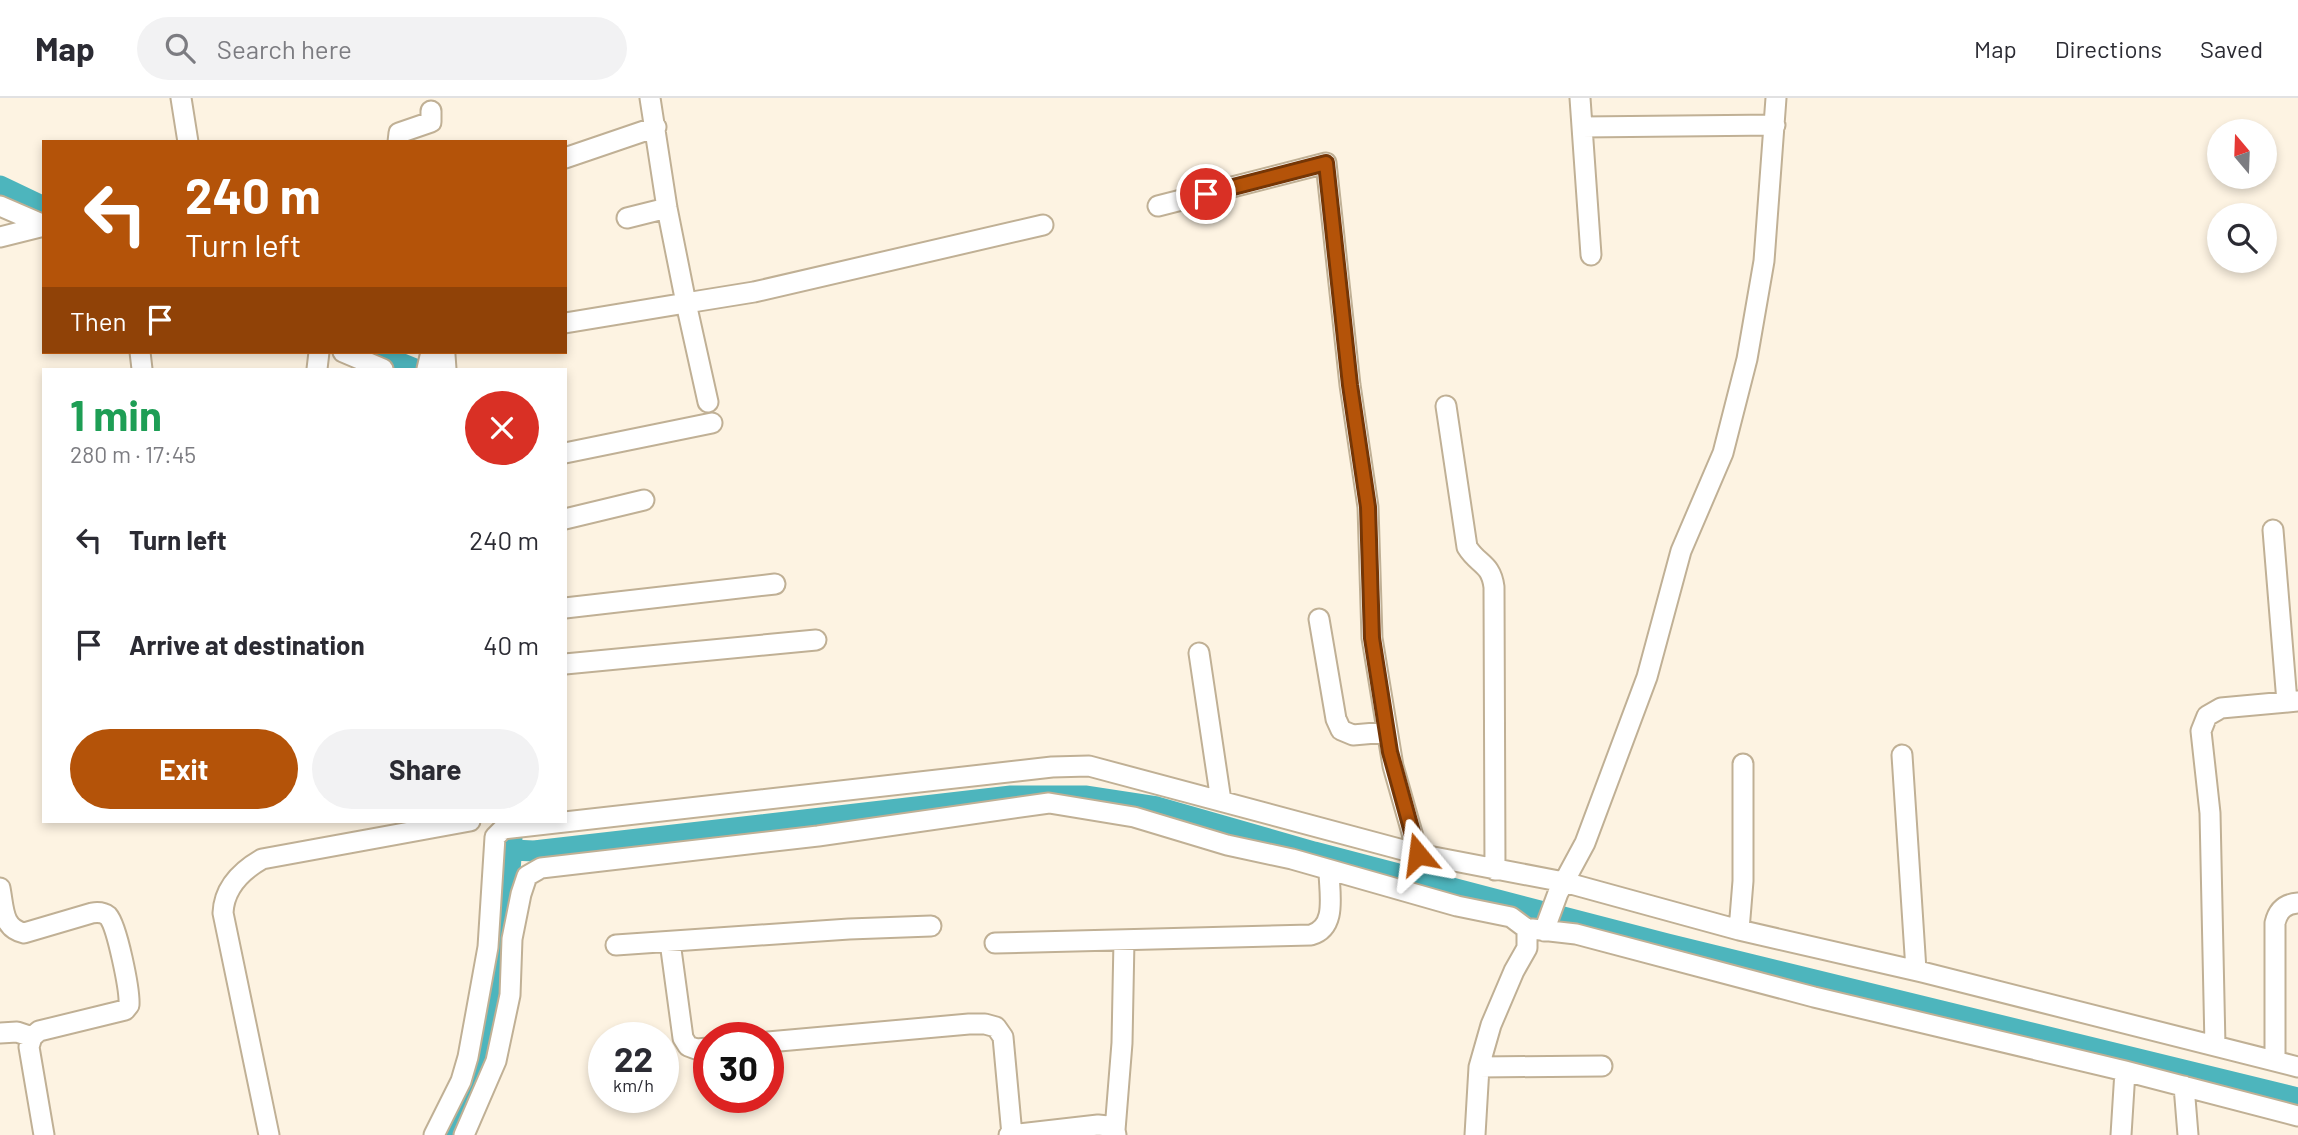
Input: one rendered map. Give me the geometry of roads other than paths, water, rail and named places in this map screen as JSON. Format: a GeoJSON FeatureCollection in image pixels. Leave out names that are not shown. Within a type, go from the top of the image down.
{"type":"FeatureCollection","features":[{"type":"Feature","properties":{"kind":"street"},"geometry":{"type":"LineString","coordinates":[[180,98],[188,140]]}},
{"type":"Feature","properties":{"kind":"street"},"geometry":{"type":"LineString","coordinates":[[650,98],[667,208],[708,401]]}},
{"type":"Feature","properties":{"kind":"street"},"geometry":{"type":"LineString","coordinates":[[1580,98],[1591,255]]}},
{"type":"Feature","properties":{"kind":"street"},"geometry":{"type":"LineString","coordinates":[[1475,1135],[1479,1067],[1491,1025],[1514,971],[1585,843],[1642,690],[1681,551],[1723,453],[1747,359],[1764,261],[1776,98]]}},
{"type":"Feature","properties":{"kind":"street"},"geometry":{"type":"LineString","coordinates":[[398,140],[398,133],[431,122],[431,111]]}},
{"type":"Feature","properties":{"kind":"street"},"geometry":{"type":"LineString","coordinates":[[1582,127],[1775,125]]}},
{"type":"Feature","properties":{"kind":"street"},"geometry":{"type":"LineString","coordinates":[[567,157],[656,127]]}},
{"type":"Feature","properties":{"kind":"street"},"geometry":{"type":"LineString","coordinates":[[1158,206],[1326,163],[1350,385],[1368,507],[1372,638],[1393,766],[1418,854]]}},
{"type":"Feature","properties":{"kind":"street"},"geometry":{"type":"LineString","coordinates":[[0,206],[42,224]]}},
{"type":"Feature","properties":{"kind":"street"},"geometry":{"type":"LineString","coordinates":[[627,218],[667,208]]}},
{"type":"Feature","properties":{"kind":"street"},"geometry":{"type":"LineString","coordinates":[[567,323],[754,292],[1043,225]]}},
{"type":"Feature","properties":{"kind":"street"},"geometry":{"type":"LineString","coordinates":[[0,237],[42,226]]}},
{"type":"Feature","properties":{"kind":"street"},"geometry":{"type":"LineString","coordinates":[[348,354],[381,368]]}},
{"type":"Feature","properties":{"kind":"street"},"geometry":{"type":"LineString","coordinates":[[1446,406],[1466,547],[1472,556],[1487,566],[1492,574],[1494,587],[1495,870]]}},
{"type":"Feature","properties":{"kind":"street"},"geometry":{"type":"LineString","coordinates":[[567,453],[712,423]]}},
{"type":"Feature","properties":{"kind":"street"},"geometry":{"type":"LineString","coordinates":[[567,519],[644,500]]}},
{"type":"Feature","properties":{"kind":"street"},"geometry":{"type":"LineString","coordinates":[[2215,1046],[2210,813],[2201,731],[2207,716],[2221,708],[2292,701],[2273,530]]}},
{"type":"Feature","properties":{"kind":"street"},"geometry":{"type":"LineString","coordinates":[[567,608],[775,584]]}},
{"type":"Feature","properties":{"kind":"street"},"geometry":{"type":"LineString","coordinates":[[1320,619],[1336,719],[1341,730],[1353,734],[1387,732]]}},
{"type":"Feature","properties":{"kind":"street"},"geometry":{"type":"LineString","coordinates":[[567,664],[816,640]]}},
{"type":"Feature","properties":{"kind":"street"},"geometry":{"type":"LineString","coordinates":[[1199,653],[1221,801]]}},
{"type":"Feature","properties":{"kind":"street"},"geometry":{"type":"LineString","coordinates":[[1902,755],[1916,971]]}},
{"type":"Feature","properties":{"kind":"street"},"geometry":{"type":"LineString","coordinates":[[1739,930],[1743,881],[1743,764]]}},
{"type":"Feature","properties":{"kind":"street"},"geometry":{"type":"LineString","coordinates":[[567,822],[1089,765],[1418,854],[1916,971],[2298,1067]]}},
{"type":"Feature","properties":{"kind":"street"},"geometry":{"type":"LineString","coordinates":[[464,1135],[496,1060],[510,995],[512,939],[521,894],[527,876],[541,868],[818,836],[1049,803],[1134,817],[1227,845],[1292,859],[1457,906],[1511,917],[1814,997],[2125,1070],[2298,1116]]}},
{"type":"Feature","properties":{"kind":"street"},"geometry":{"type":"LineString","coordinates":[[270,1135],[223,913],[223,898],[249,867],[271,856],[459,823]]}},
{"type":"Feature","properties":{"kind":"street"},"geometry":{"type":"LineString","coordinates":[[434,1135],[461,1081],[468,1057],[488,947],[495,837],[498,828],[558,823]]}},
{"type":"Feature","properties":{"kind":"street"},"geometry":{"type":"LineString","coordinates":[[995,943],[1311,935],[1321,932],[1327,924],[1329,870]]}},
{"type":"Feature","properties":{"kind":"street"},"geometry":{"type":"LineString","coordinates":[[0,888],[7,922],[13,931],[24,933],[92,913],[100,912],[108,917],[114,927],[129,989],[129,1005],[125,1010],[38,1031],[32,1037],[29,1047],[44,1135]]}},
{"type":"Feature","properties":{"kind":"street"},"geometry":{"type":"LineString","coordinates":[[2275,1061],[2275,923],[2277,913],[2298,903]]}},
{"type":"Feature","properties":{"kind":"street"},"geometry":{"type":"LineString","coordinates":[[615,945],[930,926]]}},
{"type":"Feature","properties":{"kind":"street"},"geometry":{"type":"LineString","coordinates":[[1116,1133],[1124,940]]}},
{"type":"Feature","properties":{"kind":"street"},"geometry":{"type":"LineString","coordinates":[[670,942],[683,1038],[688,1046],[693,1048]]}},
{"type":"Feature","properties":{"kind":"street"},"geometry":{"type":"LineString","coordinates":[[784,1041],[969,1024],[996,1027],[1003,1037],[1010,1135],[1098,1125],[1108,1126],[1116,1133]]}},
{"type":"Feature","properties":{"kind":"street"},"geometry":{"type":"LineString","coordinates":[[0,1033],[17,1032],[32,1037]]}},
{"type":"Feature","properties":{"kind":"street"},"geometry":{"type":"LineString","coordinates":[[1479,1067],[1602,1066]]}},
{"type":"Feature","properties":{"kind":"street"},"geometry":{"type":"LineString","coordinates":[[2121,1135],[2125,1070]]}},
{"type":"Feature","properties":{"kind":"street"},"geometry":{"type":"LineString","coordinates":[[2183,1086],[2188,1135]]}},
{"type":"Feature","properties":{"kind":"waterway"},"geometry":{"type":"LineString","coordinates":[[0,186],[42,206]]}},
{"type":"Feature","properties":{"kind":"waterway"},"geometry":{"type":"LineString","coordinates":[[378,354],[413,368]]}},
{"type":"Feature","properties":{"kind":"waterway"},"geometry":{"type":"LineString","coordinates":[[512,850],[534,851],[1011,796],[1085,796],[1157,807],[1314,852],[1667,944],[2298,1098]]}},
{"type":"Feature","properties":{"kind":"waterway"},"geometry":{"type":"LineString","coordinates":[[447,1135],[466,1094],[484,1031],[506,901],[512,837]]}}]}
